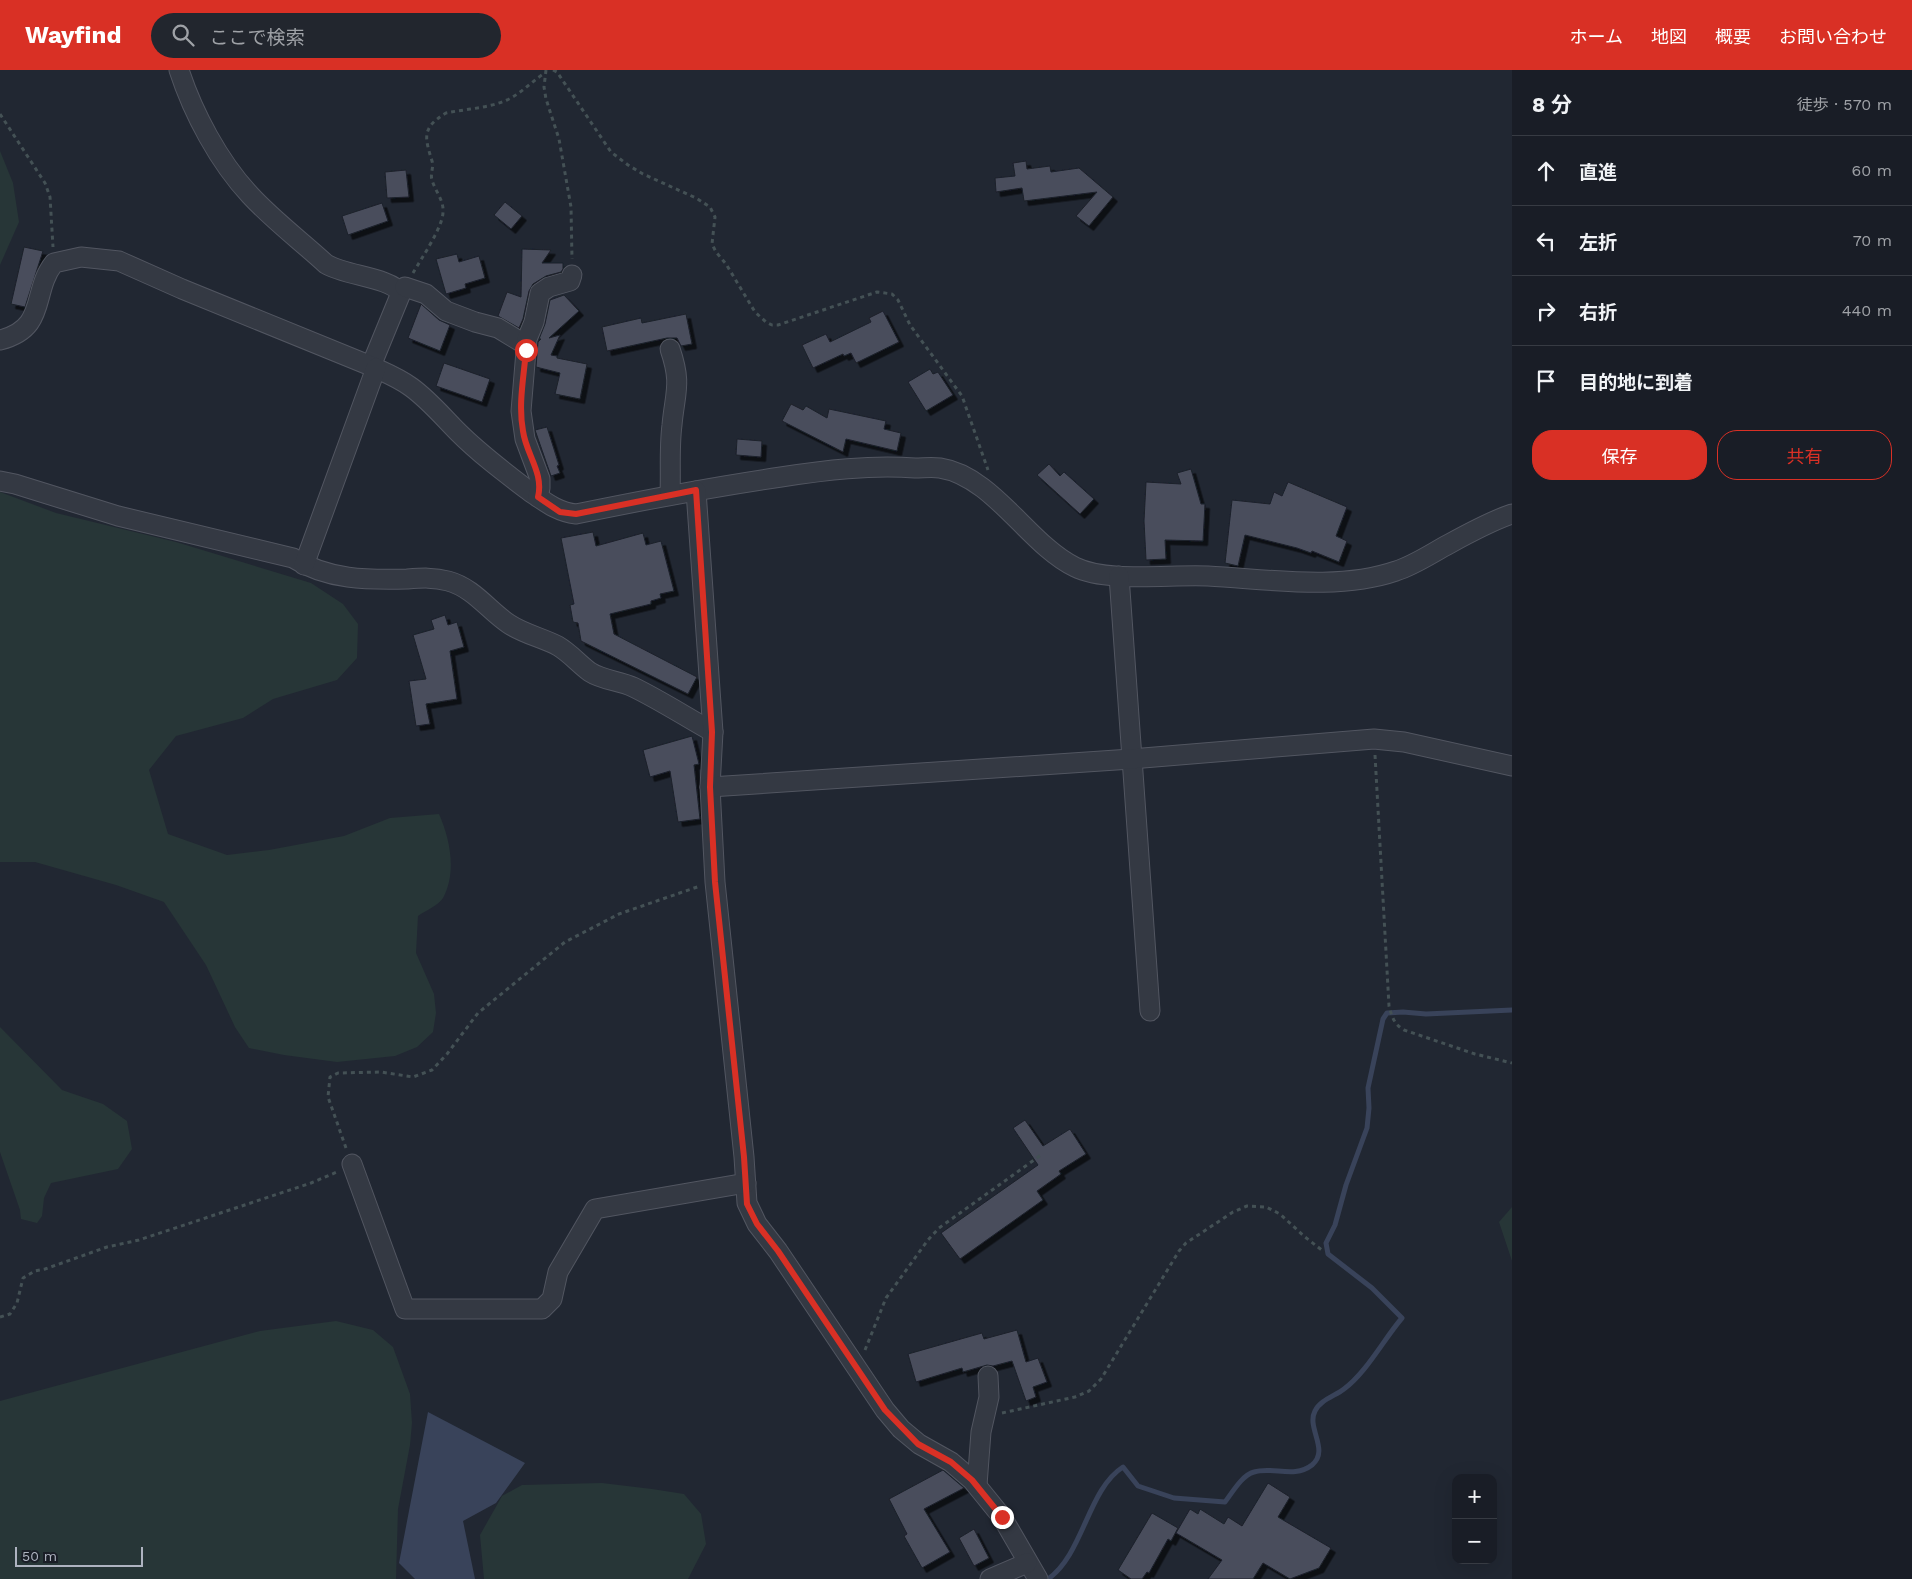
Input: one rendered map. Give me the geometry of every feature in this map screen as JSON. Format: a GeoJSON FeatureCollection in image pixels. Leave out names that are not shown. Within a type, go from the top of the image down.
{"type":"FeatureCollection","features":[{"type":"Feature","properties":{"kind":"street"},"geometry":{"type":"LineString","coordinates":[[179,70],[198,120],[236,178],[250,195],[326,264],[336,270],[371,278],[394,287],[401,293],[373,367],[304,565]]}},
{"type":"Feature","properties":{"kind":"street"},"geometry":{"type":"LineString","coordinates":[[0,340],[28,325],[33,318],[49,269],[54,263],[81,257],[119,261],[182,289],[219,302],[373,367],[412,388],[490,462],[560,512],[576,514],[696,490],[823,470],[891,466],[940,468],[970,480],[991,495],[1039,541],[1074,567],[1089,573],[1118,576],[1208,576],[1255,580],[1321,581],[1367,578],[1406,567],[1512,514]]}},
{"type":"Feature","properties":{"kind":"street"},"geometry":{"type":"LineString","coordinates":[[538,497],[540,479],[525,439],[522,421],[526,345],[540,293],[549,287],[570,281],[572,275]]}},
{"type":"Feature","properties":{"kind":"street"},"geometry":{"type":"LineString","coordinates":[[406,287],[426,294],[446,311],[498,328],[526,345]]}},
{"type":"Feature","properties":{"kind":"street"},"geometry":{"type":"LineString","coordinates":[[670,349],[678,378],[672,425],[670,495]]}},
{"type":"Feature","properties":{"kind":"street"},"geometry":{"type":"LineString","coordinates":[[0,481],[16,484],[118,516],[293,558],[304,565],[333,575],[348,578],[429,577],[448,580],[461,585],[476,595],[510,625],[557,646],[573,656],[591,672],[633,687],[712,732]]}},
{"type":"Feature","properties":{"kind":"street"},"geometry":{"type":"LineString","coordinates":[[696,490],[712,732],[710,787],[715,882],[747,1204],[757,1224],[778,1251],[885,1410],[901,1429],[918,1444],[951,1462],[977,1485],[1002,1517],[1038,1579]]}},
{"type":"Feature","properties":{"kind":"street"},"geometry":{"type":"LineString","coordinates":[[1118,576],[1150,1011]]}},
{"type":"Feature","properties":{"kind":"street"},"geometry":{"type":"LineString","coordinates":[[710,787],[1131,759],[1374,739],[1404,742],[1512,766]]}},
{"type":"Feature","properties":{"kind":"street"},"geometry":{"type":"LineString","coordinates":[[352,1164],[405,1309],[542,1309],[552,1299],[558,1272],[595,1209],[746,1183]]}},
{"type":"Feature","properties":{"kind":"street"},"geometry":{"type":"LineString","coordinates":[[977,1485],[981,1432],[988,1397],[988,1376]]}},
{"type":"Feature","properties":{"kind":"street"},"geometry":{"type":"LineString","coordinates":[[990,1579],[1027,1563]]}},
{"type":"Feature","properties":{"kind":"path"},"geometry":{"type":"LineString","coordinates":[[553,70],[557,72],[611,152],[643,174],[696,198],[710,207],[715,217],[712,244],[755,312],[766,322],[778,325],[877,292],[892,294],[898,300],[910,325],[962,396],[988,468],[991,495]]}},
{"type":"Feature","properties":{"kind":"path"},"geometry":{"type":"LineString","coordinates":[[546,72],[545,93],[559,139],[571,206],[572,275]]}},
{"type":"Feature","properties":{"kind":"path"},"geometry":{"type":"LineString","coordinates":[[406,287],[441,222],[444,212],[443,204],[432,179],[433,167],[428,153],[427,132],[439,117],[508,99],[526,89],[546,72]]}},
{"type":"Feature","properties":{"kind":"path"},"geometry":{"type":"LineString","coordinates":[[0,114],[45,183],[50,197],[54,263]]}},
{"type":"Feature","properties":{"kind":"path"},"geometry":{"type":"LineString","coordinates":[[1374,739],[1389,1006],[1392,1018],[1404,1030],[1475,1054],[1512,1063]]}},
{"type":"Feature","properties":{"kind":"path"},"geometry":{"type":"LineString","coordinates":[[0,1317],[10,1314],[17,1303],[23,1278],[35,1271],[45,1270],[107,1247],[138,1240],[311,1183],[343,1170],[352,1164],[328,1097],[330,1077],[338,1073],[381,1072],[413,1076],[432,1070],[447,1054],[478,1013],[565,942],[619,914],[715,882]]}},
{"type":"Feature","properties":{"kind":"path"},"geometry":{"type":"LineString","coordinates":[[857,1369],[886,1298],[928,1240],[939,1228],[1041,1155]]}},
{"type":"Feature","properties":{"kind":"path"},"geometry":{"type":"LineString","coordinates":[[984,1417],[1075,1397],[1089,1391],[1100,1379],[1186,1243],[1233,1212],[1246,1206],[1266,1206],[1280,1214],[1304,1237],[1323,1250]]}},
{"type":"Feature","properties":{"kind":"shaded area"},"geometry":{"type":"Polygon","coordinates":[[[0,151],[13,183],[19,222],[0,265],[0,151]]]}},
{"type":"Feature","properties":{"kind":"shaded area"},"geometry":{"type":"Polygon","coordinates":[[[0,492],[56,513],[176,542],[311,583],[343,604],[358,624],[357,658],[337,680],[273,699],[243,718],[176,736],[149,770],[168,834],[227,855],[269,850],[344,836],[390,818],[439,814],[449,845],[451,867],[447,888],[441,901],[418,916],[416,953],[434,994],[436,1013],[433,1032],[417,1047],[395,1056],[337,1062],[249,1048],[235,1027],[206,965],[164,902],[116,885],[35,862],[0,862],[0,492]]]}},
{"type":"Feature","properties":{"kind":"shaded area"},"geometry":{"type":"Polygon","coordinates":[[[0,1027],[62,1090],[103,1104],[127,1121],[132,1149],[118,1169],[51,1183],[44,1198],[42,1216],[37,1223],[21,1219],[20,1210],[0,1152],[0,1027]]]}},
{"type":"Feature","properties":{"kind":"shaded area"},"geometry":{"type":"Polygon","coordinates":[[[1512,1207],[1512,1261],[1499,1222],[1512,1207]]]}},
{"type":"Feature","properties":{"kind":"shaded area"},"geometry":{"type":"Polygon","coordinates":[[[336,1321],[373,1330],[393,1347],[410,1394],[412,1423],[410,1445],[398,1509],[396,1579],[0,1579],[0,1401],[260,1331],[336,1321]]]}},
{"type":"Feature","properties":{"kind":"shaded area"},"geometry":{"type":"Polygon","coordinates":[[[602,1483],[684,1494],[701,1514],[706,1544],[688,1579],[484,1579],[480,1535],[502,1496],[522,1485],[602,1483]]]}},
{"type":"Feature","properties":{"kind":"water"},"geometry":{"type":"Polygon","coordinates":[[[428,1412],[525,1463],[496,1503],[463,1521],[475,1579],[415,1579],[399,1563],[428,1412]]]}},
{"type":"Feature","properties":{"kind":"building"},"geometry":{"type":"Polygon","coordinates":[[[1026,161],[1027,169],[1050,166],[1051,172],[1079,168],[1113,197],[1089,226],[1076,216],[1097,192],[1024,201],[1022,188],[996,192],[995,178],[1015,176],[1013,163],[1026,161]]]}},
{"type":"Feature","properties":{"kind":"building"},"geometry":{"type":"Polygon","coordinates":[[[406,170],[409,197],[387,198],[385,172],[406,170]]]}},
{"type":"Feature","properties":{"kind":"building"},"geometry":{"type":"Polygon","coordinates":[[[505,202],[522,216],[511,229],[494,215],[505,202]]]}},
{"type":"Feature","properties":{"kind":"building"},"geometry":{"type":"Polygon","coordinates":[[[382,203],[388,221],[348,235],[342,216],[382,203]]]}},
{"type":"Feature","properties":{"kind":"building"},"geometry":{"type":"Polygon","coordinates":[[[24,247],[43,251],[25,307],[11,304],[24,247]]]}},
{"type":"Feature","properties":{"kind":"building"},"geometry":{"type":"Polygon","coordinates":[[[522,249],[551,250],[542,263],[563,263],[563,269],[561,272],[546,276],[533,284],[529,291],[523,319],[519,328],[498,316],[507,292],[521,297],[522,249]]]}},
{"type":"Feature","properties":{"kind":"building"},"geometry":{"type":"Polygon","coordinates":[[[457,254],[459,262],[479,256],[485,278],[465,284],[466,288],[446,294],[436,259],[457,254]]]}},
{"type":"Feature","properties":{"kind":"building"},"geometry":{"type":"Polygon","coordinates":[[[564,295],[579,311],[549,338],[560,335],[551,355],[587,364],[580,399],[555,394],[560,373],[536,367],[538,342],[541,339],[539,339],[545,324],[550,300],[564,295]]]}},
{"type":"Feature","properties":{"kind":"building"},"geometry":{"type":"Polygon","coordinates":[[[421,304],[439,320],[450,325],[440,351],[408,338],[421,304]]]}},
{"type":"Feature","properties":{"kind":"building"},"geometry":{"type":"Polygon","coordinates":[[[883,311],[899,342],[856,363],[851,353],[844,356],[843,354],[813,368],[802,345],[826,334],[830,342],[871,322],[869,318],[883,311]]]}},
{"type":"Feature","properties":{"kind":"building"},"geometry":{"type":"Polygon","coordinates":[[[686,314],[692,344],[681,346],[677,338],[667,338],[607,351],[602,327],[641,318],[642,323],[686,314]]]}},
{"type":"Feature","properties":{"kind":"building"},"geometry":{"type":"Polygon","coordinates":[[[444,363],[490,379],[482,402],[436,386],[444,363]]]}},
{"type":"Feature","properties":{"kind":"building"},"geometry":{"type":"Polygon","coordinates":[[[930,369],[933,374],[938,372],[953,395],[926,411],[908,382],[930,369]]]}},
{"type":"Feature","properties":{"kind":"building"},"geometry":{"type":"Polygon","coordinates":[[[791,404],[803,410],[806,406],[827,418],[829,409],[886,421],[884,429],[901,433],[897,451],[846,439],[843,452],[782,421],[791,404]]]}},
{"type":"Feature","properties":{"kind":"building"},"geometry":{"type":"Polygon","coordinates":[[[547,427],[560,473],[551,476],[535,430],[547,427]]]}},
{"type":"Feature","properties":{"kind":"building"},"geometry":{"type":"Polygon","coordinates":[[[737,439],[762,441],[761,457],[736,455],[737,439]]]}},
{"type":"Feature","properties":{"kind":"building"},"geometry":{"type":"Polygon","coordinates":[[[1049,464],[1060,476],[1064,472],[1094,499],[1080,514],[1037,475],[1049,464]]]}},
{"type":"Feature","properties":{"kind":"building"},"geometry":{"type":"Polygon","coordinates":[[[1191,469],[1201,504],[1205,504],[1203,541],[1165,540],[1166,559],[1146,560],[1144,521],[1146,482],[1181,484],[1177,473],[1191,469]]]}},
{"type":"Feature","properties":{"kind":"building"},"geometry":{"type":"Polygon","coordinates":[[[1288,482],[1347,507],[1336,536],[1347,541],[1339,562],[1312,551],[1311,553],[1245,535],[1238,566],[1225,563],[1232,500],[1270,504],[1274,492],[1282,496],[1288,482]]]}},
{"type":"Feature","properties":{"kind":"building"},"geometry":{"type":"Polygon","coordinates":[[[593,532],[596,546],[643,533],[646,545],[661,541],[674,591],[660,594],[661,598],[651,601],[651,604],[610,614],[614,634],[697,677],[688,694],[581,641],[578,623],[573,622],[570,605],[574,604],[561,538],[593,532]]]}},
{"type":"Feature","properties":{"kind":"building"},"geometry":{"type":"Polygon","coordinates":[[[445,615],[448,625],[457,622],[464,647],[450,651],[457,699],[426,704],[430,724],[416,726],[409,681],[426,679],[413,635],[434,629],[431,620],[445,615]]]}},
{"type":"Feature","properties":{"kind":"building"},"geometry":{"type":"Polygon","coordinates":[[[692,736],[699,764],[694,765],[700,819],[678,822],[670,771],[650,777],[643,750],[692,736]]]}},
{"type":"Feature","properties":{"kind":"building"},"geometry":{"type":"Polygon","coordinates":[[[1025,1120],[1043,1146],[1070,1129],[1086,1154],[1059,1171],[1061,1174],[1037,1191],[1043,1200],[960,1259],[941,1233],[1038,1165],[1013,1128],[1025,1120]]]}},
{"type":"Feature","properties":{"kind":"building"},"geometry":{"type":"Polygon","coordinates":[[[1017,1330],[1026,1362],[1038,1358],[1047,1382],[1033,1387],[1036,1397],[1026,1401],[1012,1361],[993,1366],[987,1365],[963,1372],[962,1368],[916,1382],[908,1354],[982,1333],[984,1339],[1017,1330]]]}},
{"type":"Feature","properties":{"kind":"building"},"geometry":{"type":"Polygon","coordinates":[[[943,1470],[964,1488],[924,1509],[950,1552],[922,1568],[904,1536],[907,1534],[889,1499],[943,1470]]]}},
{"type":"Feature","properties":{"kind":"building"},"geometry":{"type":"Polygon","coordinates":[[[1268,1483],[1290,1497],[1278,1517],[1331,1548],[1319,1568],[1290,1579],[1263,1563],[1253,1579],[1208,1579],[1222,1560],[1176,1533],[1190,1509],[1198,1514],[1200,1509],[1224,1524],[1228,1517],[1242,1526],[1268,1483]]]}},
{"type":"Feature","properties":{"kind":"building"},"geometry":{"type":"Polygon","coordinates":[[[1152,1513],[1178,1528],[1171,1541],[1168,1539],[1149,1573],[1147,1572],[1142,1579],[1131,1579],[1118,1570],[1152,1513]]]}},
{"type":"Feature","properties":{"kind":"building"},"geometry":{"type":"Polygon","coordinates":[[[974,1529],[989,1558],[974,1566],[959,1538],[974,1529]]]}},
{"type":"Feature","properties":{"kind":"waterway"},"geometry":{"type":"LineString","coordinates":[[1048,1579],[1060,1568],[1070,1554],[1101,1490],[1111,1477],[1123,1467],[1138,1486],[1174,1498],[1225,1502],[1245,1477],[1254,1472],[1269,1470],[1298,1471],[1312,1465],[1317,1459],[1319,1453],[1313,1424],[1317,1407],[1344,1389],[1360,1374],[1402,1318],[1372,1288],[1328,1254],[1326,1243],[1335,1225],[1346,1185],[1367,1128],[1368,1088],[1383,1019],[1387,1013],[1426,1014],[1512,1010]]}},
{"type":"Feature","properties":{"kind":"route"},"geometry":{"type":"LineString","coordinates":[[526,350],[521,411],[523,432],[540,479],[538,497],[560,512],[576,514],[696,490],[712,732],[710,787],[715,882],[744,1157],[747,1204],[757,1224],[778,1251],[885,1410],[901,1429],[918,1444],[951,1462],[972,1480],[1002,1517]]}}]}
